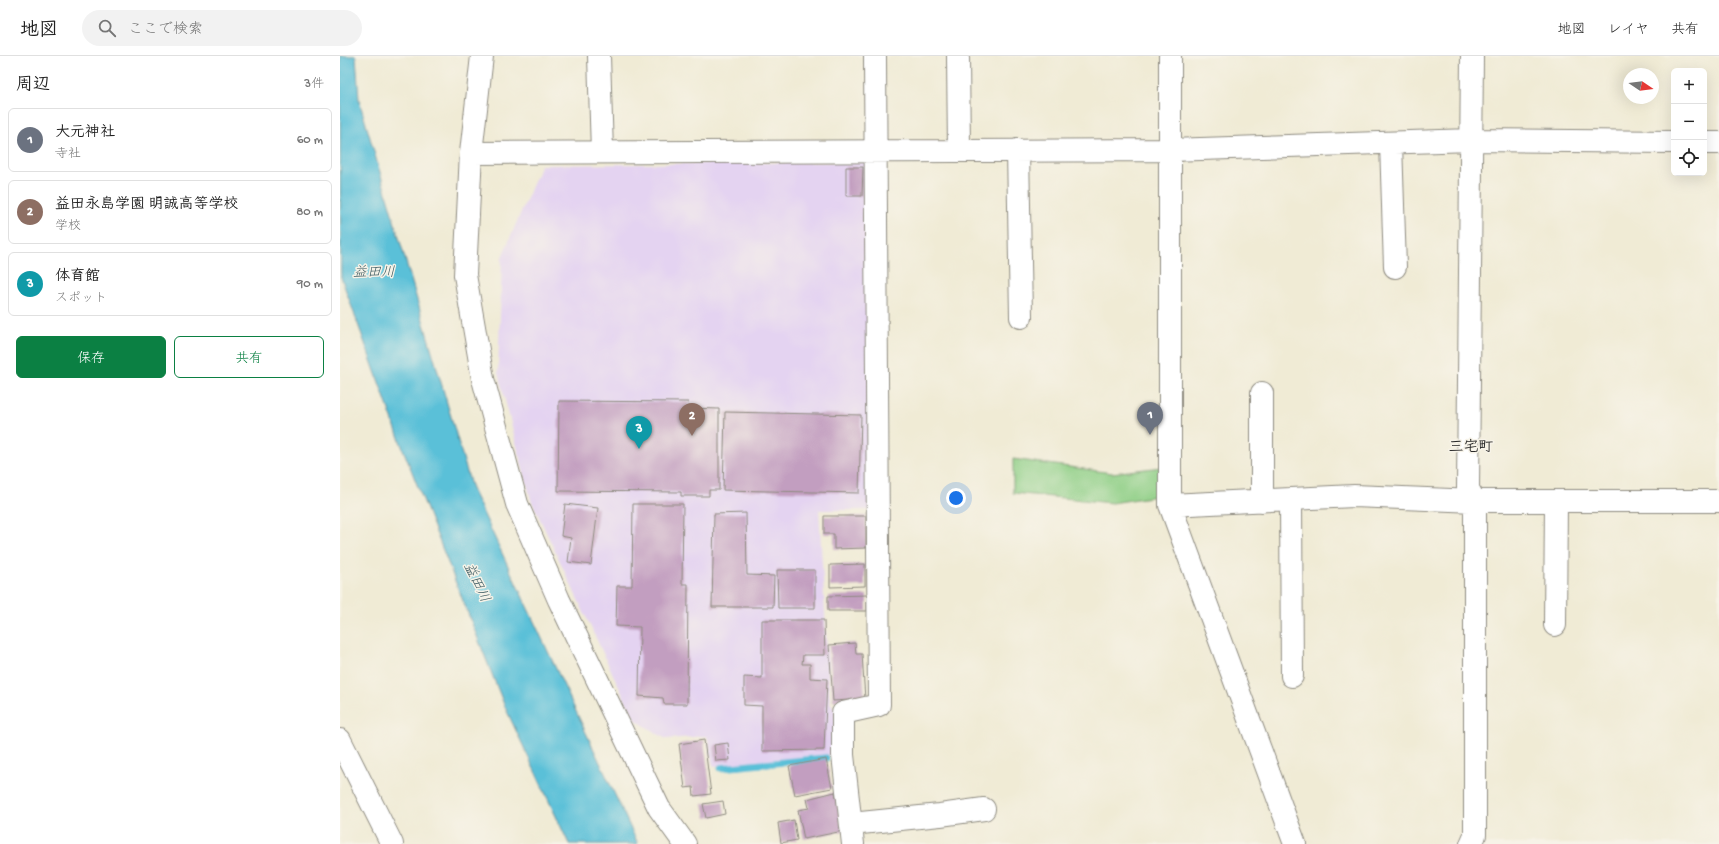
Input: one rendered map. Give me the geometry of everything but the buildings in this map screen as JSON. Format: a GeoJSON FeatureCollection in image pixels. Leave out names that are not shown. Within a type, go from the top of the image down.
{"type":"FeatureCollection","features":[{"type":"Feature","properties":{"kind":"street"},"geometry":{"type":"LineString","coordinates":[[482,56],[471,153],[465,275],[483,379],[517,504],[559,600],[658,808],[685,844]]}},
{"type":"Feature","properties":{"kind":"street"},"geometry":{"type":"LineString","coordinates":[[599,56],[602,152]]}},
{"type":"Feature","properties":{"kind":"street"},"geometry":{"type":"LineString","coordinates":[[875,56],[879,704],[843,713],[842,755],[852,834],[940,815],[984,808]]}},
{"type":"Feature","properties":{"kind":"street"},"geometry":{"type":"LineString","coordinates":[[958,56],[959,151]]}},
{"type":"Feature","properties":{"kind":"street"},"geometry":{"type":"LineString","coordinates":[[1170,56],[1170,505],[1295,844]]}},
{"type":"Feature","properties":{"kind":"street"},"geometry":{"type":"LineString","coordinates":[[1471,844],[1475,835],[1475,501],[1468,489],[1472,56]]}},
{"type":"Feature","properties":{"kind":"street"},"geometry":{"type":"LineString","coordinates":[[471,153],[1170,150],[1471,140],[1671,142]]}},
{"type":"Feature","properties":{"kind":"street"},"geometry":{"type":"LineString","coordinates":[[1707,142],[1719,143]]}},
{"type":"Feature","properties":{"kind":"street"},"geometry":{"type":"LineString","coordinates":[[1391,143],[1395,266]]}},
{"type":"Feature","properties":{"kind":"street"},"geometry":{"type":"LineString","coordinates":[[1018,150],[1021,317]]}},
{"type":"Feature","properties":{"kind":"street"},"geometry":{"type":"LineString","coordinates":[[1262,393],[1262,501]]}},
{"type":"Feature","properties":{"kind":"street"},"geometry":{"type":"LineString","coordinates":[[1170,505],[1354,496],[1475,501],[1719,501]]}},
{"type":"Feature","properties":{"kind":"street"},"geometry":{"type":"LineString","coordinates":[[1291,500],[1292,676]]}},
{"type":"Feature","properties":{"kind":"street"},"geometry":{"type":"LineString","coordinates":[[1555,625],[1556,501]]}},
{"type":"Feature","properties":{"kind":"street"},"geometry":{"type":"LineString","coordinates":[[341,743],[392,844]]}},
{"type":"Feature","properties":{"kind":"shaded area"},"geometry":{"type":"Polygon","coordinates":[[[867,162],[871,510],[819,510],[830,702],[835,710],[837,754],[713,766],[707,736],[666,739],[634,719],[531,500],[498,373],[502,257],[541,165],[867,162]]]}},
{"type":"Feature","properties":{"kind":"green space"},"geometry":{"type":"Polygon","coordinates":[[[1013,459],[1112,473],[1162,467],[1163,495],[1112,503],[1013,493],[1013,459]]]}},
{"type":"Feature","properties":{"kind":"water","name":"益田川"},"geometry":{"type":"Polygon","coordinates":[[[340,56],[356,56],[359,100],[472,489],[638,844],[569,844],[505,707],[403,449],[341,277],[340,56]]]}},
{"type":"Feature","properties":{"kind":"waterway"},"geometry":{"type":"LineString","coordinates":[[721,768],[826,758]]}},
{"type":"Feature","properties":{"kind":"place","name":"大元神社"},"geometry":{"type":"Point","coordinates":[1150,435]}},
{"type":"Feature","properties":{"kind":"place","name":"益田永島学園 明誠高等学校"},"geometry":{"type":"Point","coordinates":[692,436]}},
{"type":"Feature","properties":{"kind":"place","name":"体育館"},"geometry":{"type":"Point","coordinates":[639,449]}},
{"type":"Feature","properties":{"kind":"district","name":"三宅町"},"geometry":{"type":"Point","coordinates":[1471,446]}}]}
